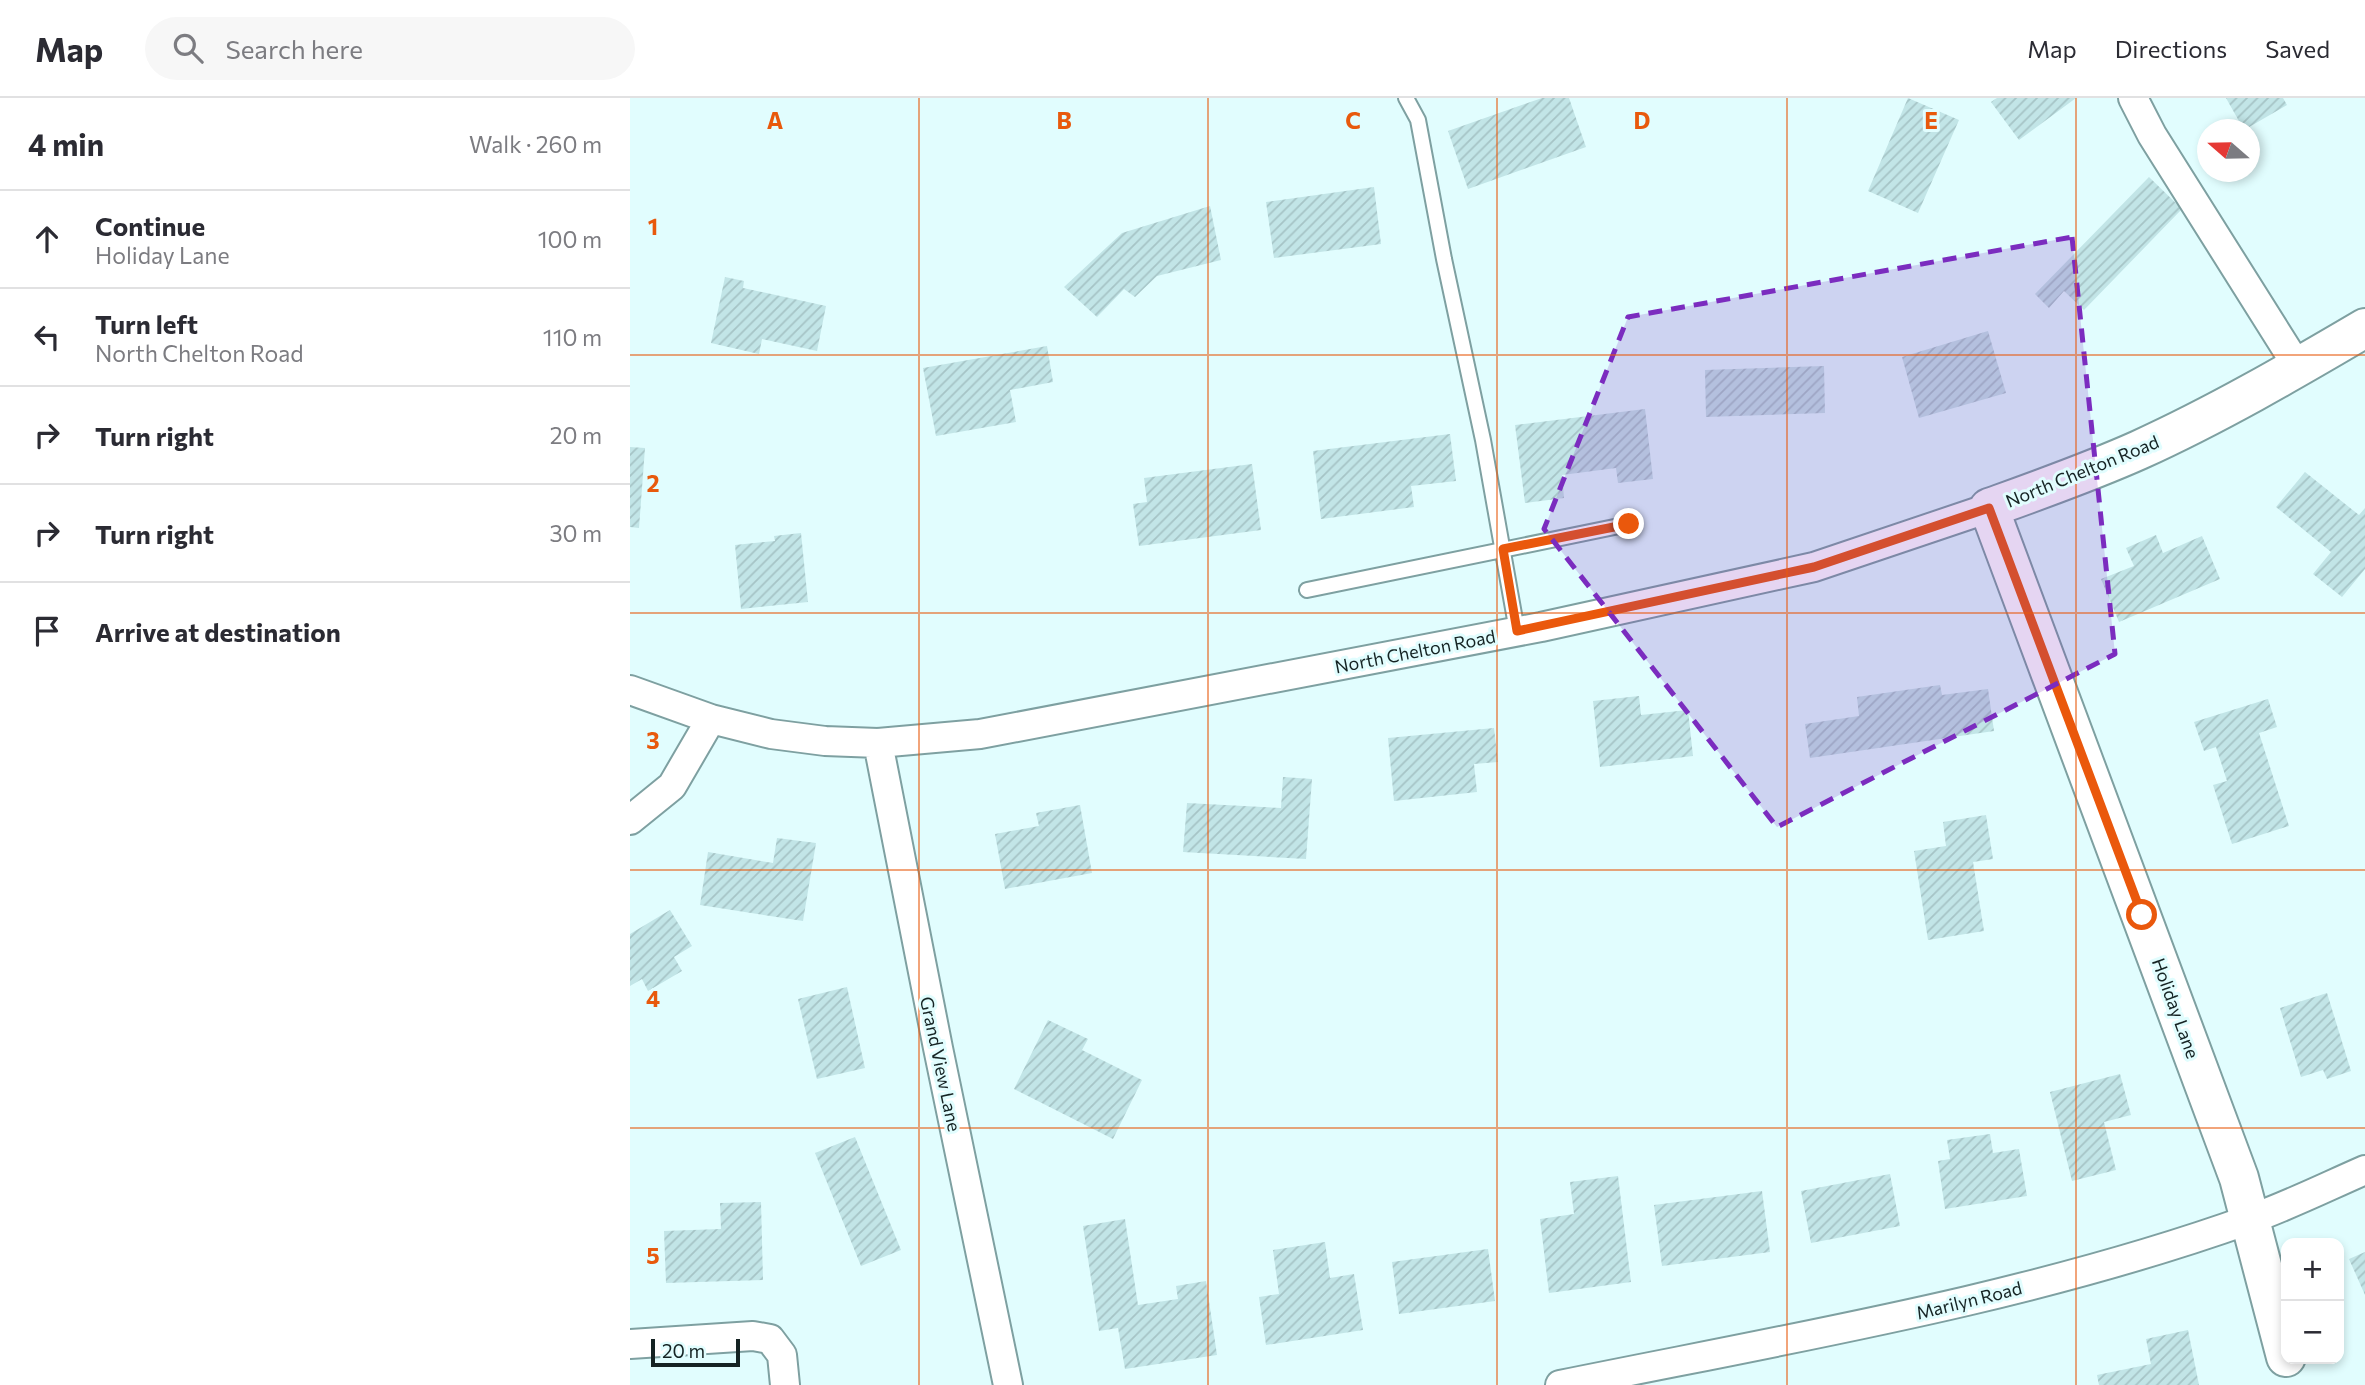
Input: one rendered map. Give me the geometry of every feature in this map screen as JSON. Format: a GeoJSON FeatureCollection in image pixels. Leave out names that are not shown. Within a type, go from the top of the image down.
{"type":"FeatureCollection","features":[{"type":"Feature","properties":{"kind":"street"},"geometry":{"type":"LineString","coordinates":[[2133,98],[2152,135],[2298,367]]}},
{"type":"Feature","properties":{"kind":"street","name":"North Chelton Road"},"geometry":{"type":"LineString","coordinates":[[630,690],[712,719],[771,734],[825,741],[878,743],[981,734],[1517,631],[1814,567],[1989,508],[2081,475],[2141,449],[2298,367],[2365,328]]}},
{"type":"Feature","properties":{"kind":"street","name":"Holiday Lane"},"geometry":{"type":"LineString","coordinates":[[1989,508],[2239,1178],[2281,1339]]}},
{"type":"Feature","properties":{"kind":"street"},"geometry":{"type":"LineString","coordinates":[[630,820],[672,786],[712,719]]}},
{"type":"Feature","properties":{"kind":"street","name":"Grand View Lane"},"geometry":{"type":"LineString","coordinates":[[878,743],[1008,1385]]}},
{"type":"Feature","properties":{"kind":"street","name":"Marilyn Road"},"geometry":{"type":"LineString","coordinates":[[1560,1385],[1975,1299],[2109,1264],[2250,1219],[2365,1170]]}},
{"type":"Feature","properties":{"kind":"street"},"geometry":{"type":"LineString","coordinates":[[630,1344],[753,1336],[770,1339],[782,1355],[785,1385]]}},
{"type":"Feature","properties":{"kind":"street","name":"Holiday Lane"},"geometry":{"type":"LineString","coordinates":[[2288,1364],[2294,1385]]}},
{"type":"Feature","properties":{"kind":"lane"},"geometry":{"type":"LineString","coordinates":[[1406,98],[1418,120],[1444,259],[1483,440],[1517,631]]}},
{"type":"Feature","properties":{"kind":"lane"},"geometry":{"type":"LineString","coordinates":[[1307,590],[1629,524]]}},
{"type":"Feature","properties":{"kind":"highlighted area"},"geometry":{"type":"Polygon","coordinates":[[[2072,237],[2115,654],[1777,827],[1544,529],[1628,317],[2072,237]]]}},
{"type":"Feature","properties":{"kind":"building"},"geometry":{"type":"Polygon","coordinates":[[[1542,98],[1569,98],[1586,147],[1468,189],[1448,131],[1542,98]]]}},
{"type":"Feature","properties":{"kind":"building"},"geometry":{"type":"Polygon","coordinates":[[[1908,98],[1959,120],[1918,213],[1868,191],[1908,98]]]}},
{"type":"Feature","properties":{"kind":"building"},"geometry":{"type":"Polygon","coordinates":[[[1997,98],[2076,98],[2019,140],[1991,102],[1997,98]]]}},
{"type":"Feature","properties":{"kind":"building"},"geometry":{"type":"Polygon","coordinates":[[[2226,98],[2283,98],[2287,105],[2260,121],[2238,119],[2226,98]]]}},
{"type":"Feature","properties":{"kind":"building"},"geometry":{"type":"Polygon","coordinates":[[[2149,177],[2182,209],[2084,310],[2064,291],[2049,308],[2035,294],[2149,177]]]}},
{"type":"Feature","properties":{"kind":"building"},"geometry":{"type":"Polygon","coordinates":[[[1374,187],[1381,244],[1274,258],[1266,202],[1374,187]]]}},
{"type":"Feature","properties":{"kind":"building"},"geometry":{"type":"Polygon","coordinates":[[[1210,206],[1221,260],[1157,276],[1135,297],[1124,289],[1097,317],[1064,287],[1122,233],[1210,206]]]}},
{"type":"Feature","properties":{"kind":"building"},"geometry":{"type":"Polygon","coordinates":[[[725,277],[744,281],[743,288],[826,306],[817,351],[762,339],[759,354],[711,343],[725,277]]]}},
{"type":"Feature","properties":{"kind":"building"},"geometry":{"type":"Polygon","coordinates":[[[1988,331],[2006,393],[1919,418],[1902,357],[1988,331]]]}},
{"type":"Feature","properties":{"kind":"building"},"geometry":{"type":"Polygon","coordinates":[[[1047,346],[1053,382],[1010,390],[1016,422],[936,436],[923,368],[1047,346]]]}},
{"type":"Feature","properties":{"kind":"building"},"geometry":{"type":"Polygon","coordinates":[[[1824,366],[1825,413],[1706,417],[1705,370],[1824,366]]]}},
{"type":"Feature","properties":{"kind":"building"},"geometry":{"type":"Polygon","coordinates":[[[1645,409],[1653,479],[1618,483],[1616,468],[1562,475],[1564,498],[1525,503],[1515,425],[1645,409]]]}},
{"type":"Feature","properties":{"kind":"building"},"geometry":{"type":"Polygon","coordinates":[[[1450,434],[1456,481],[1411,486],[1414,507],[1321,519],[1313,451],[1450,434]]]}},
{"type":"Feature","properties":{"kind":"building"},"geometry":{"type":"Polygon","coordinates":[[[630,447],[645,448],[639,528],[630,527],[630,447]]]}},
{"type":"Feature","properties":{"kind":"building"},"geometry":{"type":"Polygon","coordinates":[[[1252,464],[1261,530],[1139,546],[1133,504],[1147,502],[1144,478],[1252,464]]]}},
{"type":"Feature","properties":{"kind":"building"},"geometry":{"type":"Polygon","coordinates":[[[2305,472],[2359,515],[2365,508],[2365,569],[2342,597],[2313,574],[2331,552],[2276,507],[2305,472]]]}},
{"type":"Feature","properties":{"kind":"building"},"geometry":{"type":"Polygon","coordinates":[[[801,533],[808,602],[741,609],[735,545],[775,541],[774,536],[801,533]]]}},
{"type":"Feature","properties":{"kind":"building"},"geometry":{"type":"Polygon","coordinates":[[[2156,535],[2163,553],[2202,536],[2220,579],[2119,622],[2101,579],[2134,566],[2126,548],[2156,535]]]}},
{"type":"Feature","properties":{"kind":"building"},"geometry":{"type":"Polygon","coordinates":[[[1940,685],[1942,695],[1988,689],[1994,731],[1810,758],[1805,724],[1859,716],[1857,697],[1940,685]]]}},
{"type":"Feature","properties":{"kind":"building"},"geometry":{"type":"Polygon","coordinates":[[[1639,696],[1641,715],[1688,710],[1693,756],[1600,767],[1593,701],[1639,696]]]}},
{"type":"Feature","properties":{"kind":"building"},"geometry":{"type":"Polygon","coordinates":[[[2268,699],[2277,727],[2259,733],[2289,826],[2232,844],[2213,785],[2227,781],[2216,747],[2204,751],[2194,722],[2268,699]]]}},
{"type":"Feature","properties":{"kind":"building"},"geometry":{"type":"Polygon","coordinates":[[[1494,728],[1498,762],[1474,764],[1477,792],[1394,801],[1388,738],[1494,728]]]}},
{"type":"Feature","properties":{"kind":"building"},"geometry":{"type":"Polygon","coordinates":[[[1283,777],[1312,779],[1306,859],[1183,852],[1187,803],[1281,808],[1283,777]]]}},
{"type":"Feature","properties":{"kind":"building"},"geometry":{"type":"Polygon","coordinates":[[[1080,805],[1092,873],[1005,889],[995,834],[1039,826],[1036,813],[1080,805]]]}},
{"type":"Feature","properties":{"kind":"building"},"geometry":{"type":"Polygon","coordinates":[[[1986,815],[1993,859],[1973,862],[1984,931],[1928,940],[1914,851],[1946,846],[1943,822],[1986,815]]]}},
{"type":"Feature","properties":{"kind":"building"},"geometry":{"type":"Polygon","coordinates":[[[777,838],[816,843],[803,921],[700,905],[708,852],[773,863],[777,838]]]}},
{"type":"Feature","properties":{"kind":"building"},"geometry":{"type":"Polygon","coordinates":[[[670,910],[692,946],[674,957],[682,971],[648,991],[642,979],[630,986],[630,934],[670,910]]]}},
{"type":"Feature","properties":{"kind":"building"},"geometry":{"type":"Polygon","coordinates":[[[847,987],[865,1068],[817,1079],[798,999],[847,987]]]}},
{"type":"Feature","properties":{"kind":"building"},"geometry":{"type":"Polygon","coordinates":[[[2327,993],[2351,1071],[2327,1079],[2323,1070],[2301,1077],[2280,1008],[2327,993]]]}},
{"type":"Feature","properties":{"kind":"building"},"geometry":{"type":"Polygon","coordinates":[[[1048,1020],[1088,1039],[1082,1050],[1142,1080],[1113,1139],[1014,1089],[1048,1020]]]}},
{"type":"Feature","properties":{"kind":"building"},"geometry":{"type":"Polygon","coordinates":[[[2120,1074],[2131,1115],[2104,1122],[2116,1170],[2072,1181],[2050,1092],[2120,1074]]]}},
{"type":"Feature","properties":{"kind":"building"},"geometry":{"type":"Polygon","coordinates":[[[1990,1134],[1993,1153],[2019,1149],[2027,1196],[1945,1209],[1938,1161],[1950,1159],[1947,1140],[1990,1134]]]}},
{"type":"Feature","properties":{"kind":"building"},"geometry":{"type":"Polygon","coordinates":[[[855,1137],[901,1250],[861,1266],[815,1153],[855,1137]]]}},
{"type":"Feature","properties":{"kind":"building"},"geometry":{"type":"Polygon","coordinates":[[[1890,1174],[1900,1226],[1811,1243],[1801,1191],[1890,1174]]]}},
{"type":"Feature","properties":{"kind":"building"},"geometry":{"type":"Polygon","coordinates":[[[1618,1176],[1631,1282],[1549,1293],[1540,1219],[1574,1214],[1570,1182],[1618,1176]]]}},
{"type":"Feature","properties":{"kind":"building"},"geometry":{"type":"Polygon","coordinates":[[[1762,1191],[1770,1252],[1662,1266],[1654,1205],[1762,1191]]]}},
{"type":"Feature","properties":{"kind":"building"},"geometry":{"type":"Polygon","coordinates":[[[761,1202],[763,1280],[666,1283],[664,1231],[721,1229],[720,1203],[761,1202]]]}},
{"type":"Feature","properties":{"kind":"building"},"geometry":{"type":"Polygon","coordinates":[[[1125,1219],[1138,1305],[1178,1299],[1176,1286],[1206,1281],[1217,1355],[1125,1369],[1118,1328],[1099,1331],[1083,1226],[1125,1219]]]}},
{"type":"Feature","properties":{"kind":"building"},"geometry":{"type":"Polygon","coordinates":[[[1325,1242],[1330,1278],[1354,1274],[1363,1330],[1266,1345],[1259,1297],[1279,1294],[1273,1250],[1325,1242]]]}},
{"type":"Feature","properties":{"kind":"building"},"geometry":{"type":"Polygon","coordinates":[[[1488,1249],[1495,1301],[1399,1314],[1392,1262],[1488,1249]]]}},
{"type":"Feature","properties":{"kind":"building"},"geometry":{"type":"Polygon","coordinates":[[[2365,1252],[2365,1295],[2349,1259],[2365,1252]]]}},
{"type":"Feature","properties":{"kind":"building"},"geometry":{"type":"Polygon","coordinates":[[[2188,1330],[2199,1385],[2099,1385],[2097,1375],[2151,1364],[2146,1339],[2188,1330]]]}},
{"type":"Feature","properties":{"kind":"route"},"geometry":{"type":"LineString","coordinates":[[1629,524],[1503,549],[1517,631],[1814,567],[1989,508],[2142,915]]}}]}
